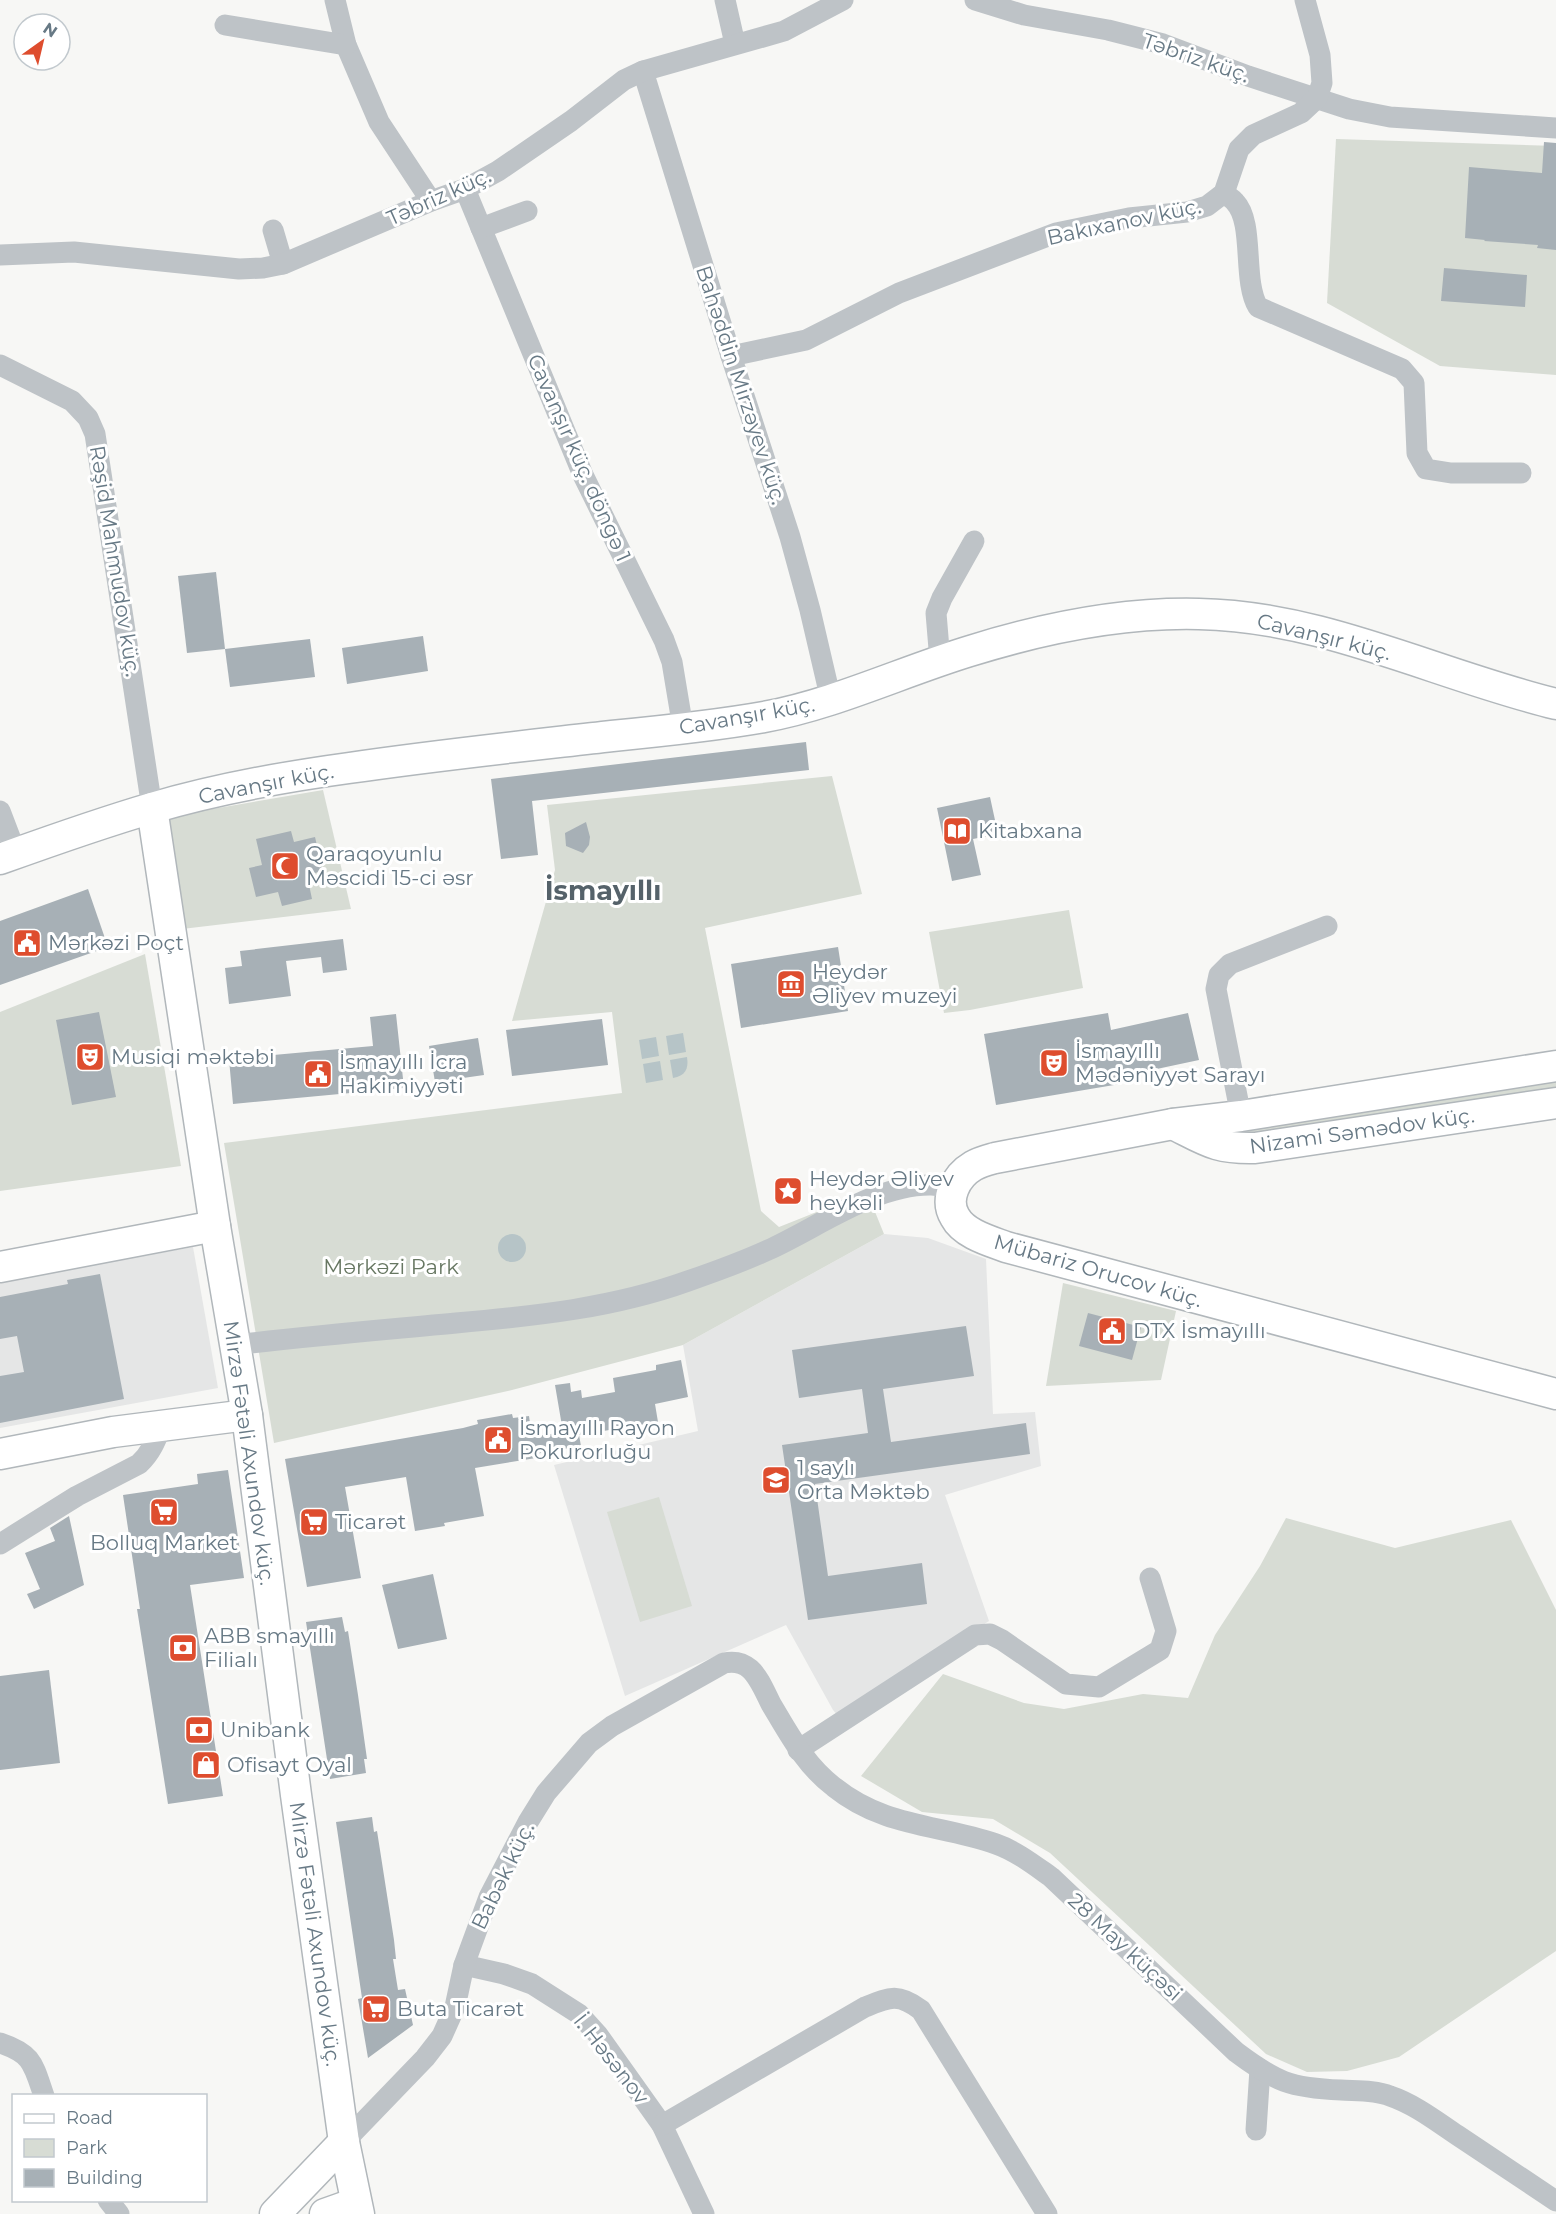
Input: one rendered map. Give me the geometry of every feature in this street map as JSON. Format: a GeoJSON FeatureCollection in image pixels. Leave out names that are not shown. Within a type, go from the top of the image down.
{"type":"FeatureCollection","features":[{"type":"Feature","properties":{"kind":"main road","name":"Cavanşır küç."},"geometry":{"type":"LineString","coordinates":[[8,856],[152,808],[241,787],[444,755],[764,717],[831,700],[968,651],[1078,623],[1142,616],[1200,614],[1250,618],[1306,628],[1556,704]]}},
{"type":"Feature","properties":{"kind":"main road","name":"Mirzə Fətəli Axundov küç."},"geometry":{"type":"LineString","coordinates":[[152,808],[215,1226],[247,1415],[344,2142],[358,2208]]}},
{"type":"Feature","properties":{"kind":"main road"},"geometry":{"type":"LineString","coordinates":[[953,1188],[960,1176],[973,1166],[995,1158],[1173,1124],[1241,1116],[1556,1066]]}},
{"type":"Feature","properties":{"kind":"main road","name":"Nizami Səmədov küç."},"geometry":{"type":"LineString","coordinates":[[1173,1124],[1215,1146],[1233,1149],[1255,1148],[1556,1103]]}},
{"type":"Feature","properties":{"kind":"main road","name":"Mübariz Orucov küç."},"geometry":{"type":"LineString","coordinates":[[953,1188],[950,1202],[955,1218],[967,1229],[1006,1247],[1556,1394]]}},
{"type":"Feature","properties":{"kind":"main road"},"geometry":{"type":"LineString","coordinates":[[0,1267],[215,1226]]}},
{"type":"Feature","properties":{"kind":"main road"},"geometry":{"type":"LineString","coordinates":[[0,1454],[50,1443],[162,1425],[247,1415]]}},
{"type":"Feature","properties":{"kind":"main road"},"geometry":{"type":"LineString","coordinates":[[275,2214],[344,2142]]}},
{"type":"Feature","properties":{"kind":"main road"},"geometry":{"type":"LineString","coordinates":[[325,2214],[358,2208]]}},
{"type":"Feature","properties":{"kind":"street"},"geometry":{"type":"LineString","coordinates":[[335,0],[346,45],[379,122],[431,201]]}},
{"type":"Feature","properties":{"kind":"street"},"geometry":{"type":"LineString","coordinates":[[725,0],[735,45]]}},
{"type":"Feature","properties":{"kind":"street","name":"Təbriz küç."},"geometry":{"type":"LineString","coordinates":[[0,255],[95,253],[238,269],[283,264],[431,201],[465,189],[498,171],[624,81],[643,71],[784,31],[843,0]]}},
{"type":"Feature","properties":{"kind":"street","name":"Təbriz küç."},"geometry":{"type":"LineString","coordinates":[[975,0],[1024,15],[1108,30],[1163,44],[1248,76],[1317,98]]}},
{"type":"Feature","properties":{"kind":"street"},"geometry":{"type":"LineString","coordinates":[[1305,0],[1320,55],[1322,83],[1317,98],[1349,109],[1390,117],[1556,128]]}},
{"type":"Feature","properties":{"kind":"street"},"geometry":{"type":"LineString","coordinates":[[225,25],[346,45]]}},
{"type":"Feature","properties":{"kind":"street","name":"Bahəddin Mirzəyev küç."},"geometry":{"type":"LineString","coordinates":[[643,71],[793,548],[831,700]]}},
{"type":"Feature","properties":{"kind":"street","name":"Bakıxanov küç."},"geometry":{"type":"LineString","coordinates":[[731,356],[806,340],[899,293],[1056,233],[1129,218],[1187,212],[1207,206],[1224,193],[1239,149],[1252,135],[1301,113],[1317,98]]}},
{"type":"Feature","properties":{"kind":"street","name":"Cavanşır küç. döngə 1"},"geometry":{"type":"LineString","coordinates":[[465,189],[583,475],[664,640],[674,671],[683,728]]}},
{"type":"Feature","properties":{"kind":"street"},"geometry":{"type":"LineString","coordinates":[[1224,193],[1237,202],[1246,227],[1252,296],[1258,307],[1402,369],[1414,383],[1417,453],[1426,469],[1451,473],[1521,473]]}},
{"type":"Feature","properties":{"kind":"street"},"geometry":{"type":"LineString","coordinates":[[481,228],[527,211]]}},
{"type":"Feature","properties":{"kind":"street"},"geometry":{"type":"LineString","coordinates":[[273,230],[283,264]]}},
{"type":"Feature","properties":{"kind":"street","name":"Rəşid Mahmudov küç."},"geometry":{"type":"LineString","coordinates":[[0,365],[72,401],[88,418],[95,434],[152,808]]}},
{"type":"Feature","properties":{"kind":"street"},"geometry":{"type":"LineString","coordinates":[[940,661],[936,613],[974,541]]}},
{"type":"Feature","properties":{"kind":"street"},"geometry":{"type":"LineString","coordinates":[[0,811],[8,856]]}},
{"type":"Feature","properties":{"kind":"street"},"geometry":{"type":"LineString","coordinates":[[1241,1116],[1216,989],[1220,975],[1230,964],[1327,926]]}},
{"type":"Feature","properties":{"kind":"street"},"geometry":{"type":"LineString","coordinates":[[235,1345],[499,1319],[610,1303],[689,1281],[752,1256],[865,1202],[896,1190],[932,1185],[953,1188]]}},
{"type":"Feature","properties":{"kind":"street"},"geometry":{"type":"LineString","coordinates":[[0,1544],[77,1496],[139,1464],[155,1443],[162,1425]]}},
{"type":"Feature","properties":{"kind":"street"},"geometry":{"type":"LineString","coordinates":[[798,1750],[975,1635],[990,1634],[1002,1640],[1066,1684],[1099,1688],[1160,1650],[1166,1631],[1150,1578]]}},
{"type":"Feature","properties":{"kind":"street","name":"28 May küçəsi"},"geometry":{"type":"LineString","coordinates":[[724,1663],[741,1662],[749,1668],[798,1750],[833,1787],[858,1804],[881,1815],[974,1837],[999,1845],[1029,1861],[1051,1878],[1236,2052],[1260,2069],[1279,2081],[1298,2087],[1372,2091],[1389,2095],[1440,2123],[1556,2201]]}},
{"type":"Feature","properties":{"kind":"street","name":"Babək küç."},"geometry":{"type":"LineString","coordinates":[[344,2142],[425,2058],[442,2036],[455,2007],[464,1965],[489,1897],[528,1822],[546,1793],[589,1743],[612,1726],[724,1663]]}},
{"type":"Feature","properties":{"kind":"street","name":"İ. Həsənov"},"geometry":{"type":"LineString","coordinates":[[464,1965],[504,1974],[532,1984],[579,2014],[598,2035],[662,2125],[704,2214]]}},
{"type":"Feature","properties":{"kind":"street"},"geometry":{"type":"LineString","coordinates":[[662,2125],[865,2007],[891,1997],[908,2000],[921,2010],[1047,2214]]}},
{"type":"Feature","properties":{"kind":"street"},"geometry":{"type":"LineString","coordinates":[[0,2043],[18,2049],[33,2063],[43,2094]]}},
{"type":"Feature","properties":{"kind":"street"},"geometry":{"type":"LineString","coordinates":[[1256,2130],[1260,2069]]}},
{"type":"Feature","properties":{"kind":"street"},"geometry":{"type":"LineString","coordinates":[[110,2202],[119,2214]]}},
{"type":"Feature","properties":{"kind":"shaded area"},"geometry":{"type":"Polygon","coordinates":[[[683,1033],[686,1052],[669,1055],[666,1036],[683,1033]]]}},
{"type":"Feature","properties":{"kind":"shaded area"},"geometry":{"type":"Polygon","coordinates":[[[656,1037],[659,1056],[642,1059],[639,1040],[656,1037]]]}},
{"type":"Feature","properties":{"kind":"shaded area"},"geometry":{"type":"Polygon","coordinates":[[[687,1057],[685,1071],[681,1076],[673,1078],[670,1060],[687,1057]]]}},
{"type":"Feature","properties":{"kind":"shaded area"},"geometry":{"type":"Polygon","coordinates":[[[660,1061],[663,1080],[646,1083],[643,1064],[660,1061]]]}},
{"type":"Feature","properties":{"kind":"shaded area"},"geometry":{"type":"Polygon","coordinates":[[[512,1234],[522,1238],[526,1248],[522,1258],[512,1262],[502,1258],[498,1248],[502,1238],[512,1234]]]}},
{"type":"Feature","properties":{"kind":"shaded area","name":"1 saylı Orta Məktəb"},"geometry":{"type":"Polygon","coordinates":[[[884,1234],[928,1238],[986,1259],[993,1414],[1035,1412],[1041,1466],[945,1495],[989,1621],[839,1717],[786,1625],[625,1696],[554,1465],[698,1431],[683,1345],[884,1234]]]}},
{"type":"Feature","properties":{"kind":"shaded area"},"geometry":{"type":"Polygon","coordinates":[[[193,1247],[218,1388],[0,1428],[0,1282],[193,1247]]]}},
{"type":"Feature","properties":{"kind":"green space"},"geometry":{"type":"Polygon","coordinates":[[[1336,139],[1556,146],[1556,375],[1440,366],[1327,303],[1336,139]]]}},
{"type":"Feature","properties":{"kind":"green space","name":"Mərkəzi Park"},"geometry":{"type":"Polygon","coordinates":[[[832,776],[862,894],[705,928],[761,1211],[779,1227],[867,1192],[884,1234],[683,1345],[512,1390],[274,1443],[224,1143],[622,1093],[612,1012],[512,1021],[555,870],[547,805],[832,776]]]}},
{"type":"Feature","properties":{"kind":"green space"},"geometry":{"type":"Polygon","coordinates":[[[323,790],[351,909],[182,929],[166,817],[323,790]]]}},
{"type":"Feature","properties":{"kind":"green space"},"geometry":{"type":"Polygon","coordinates":[[[1069,910],[1083,988],[944,1013],[929,932],[1069,910]]]}},
{"type":"Feature","properties":{"kind":"green space"},"geometry":{"type":"Polygon","coordinates":[[[145,954],[181,1166],[0,1191],[0,1012],[145,954]]]}},
{"type":"Feature","properties":{"kind":"green space"},"geometry":{"type":"Polygon","coordinates":[[[1556,1074],[1556,1089],[1238,1139],[1209,1129],[1556,1074]]]}},
{"type":"Feature","properties":{"kind":"green space"},"geometry":{"type":"Polygon","coordinates":[[[1063,1283],[1176,1311],[1161,1380],[1046,1386],[1063,1283]]]}},
{"type":"Feature","properties":{"kind":"green space"},"geometry":{"type":"Polygon","coordinates":[[[659,1497],[692,1606],[640,1622],[607,1512],[659,1497]]]}},
{"type":"Feature","properties":{"kind":"green space"},"geometry":{"type":"Polygon","coordinates":[[[1286,1518],[1395,1548],[1511,1520],[1556,1610],[1556,1951],[1399,2057],[1347,2071],[1307,2072],[1266,2054],[1050,1853],[993,1819],[922,1812],[861,1776],[943,1674],[1024,1703],[1064,1709],[1143,1694],[1188,1698],[1215,1635],[1260,1566],[1286,1518]]]}},
{"type":"Feature","properties":{"kind":"building"},"geometry":{"type":"Polygon","coordinates":[[[1544,142],[1556,143],[1556,250],[1537,248],[1538,245],[1465,238],[1469,167],[1542,173],[1544,142]]]}},
{"type":"Feature","properties":{"kind":"building"},"geometry":{"type":"Polygon","coordinates":[[[1444,268],[1527,275],[1525,307],[1441,301],[1444,268]]]}},
{"type":"Feature","properties":{"kind":"building"},"geometry":{"type":"Polygon","coordinates":[[[216,572],[225,649],[187,653],[178,576],[216,572]]]}},
{"type":"Feature","properties":{"kind":"building"},"geometry":{"type":"Polygon","coordinates":[[[423,636],[428,671],[347,684],[342,648],[423,636]]]}},
{"type":"Feature","properties":{"kind":"building"},"geometry":{"type":"Polygon","coordinates":[[[310,639],[315,677],[230,687],[225,649],[310,639]]]}},
{"type":"Feature","properties":{"kind":"building"},"geometry":{"type":"Polygon","coordinates":[[[806,742],[809,770],[532,801],[538,855],[501,859],[491,779],[806,742]]]}},
{"type":"Feature","properties":{"kind":"building"},"geometry":{"type":"Polygon","coordinates":[[[990,797],[998,834],[973,839],[981,875],[952,881],[937,808],[990,797]]]}},
{"type":"Feature","properties":{"kind":"building"},"geometry":{"type":"Polygon","coordinates":[[[586,822],[590,837],[589,845],[583,853],[566,846],[565,833],[586,822]]]}},
{"type":"Feature","properties":{"kind":"building"},"geometry":{"type":"Polygon","coordinates":[[[291,831],[294,842],[315,837],[323,871],[307,875],[312,899],[282,906],[278,892],[256,897],[249,868],[262,865],[256,839],[291,831]]]}},
{"type":"Feature","properties":{"kind":"building"},"geometry":{"type":"Polygon","coordinates":[[[88,889],[108,947],[0,985],[0,921],[88,889]]]}},
{"type":"Feature","properties":{"kind":"building"},"geometry":{"type":"Polygon","coordinates":[[[343,939],[347,970],[323,973],[321,957],[286,961],[291,996],[229,1004],[225,968],[242,966],[240,951],[343,939]]]}},
{"type":"Feature","properties":{"kind":"building"},"geometry":{"type":"Polygon","coordinates":[[[838,947],[848,1011],[741,1028],[731,964],[838,947]]]}},
{"type":"Feature","properties":{"kind":"building"},"geometry":{"type":"Polygon","coordinates":[[[99,1012],[116,1097],[72,1105],[56,1020],[99,1012]]]}},
{"type":"Feature","properties":{"kind":"building"},"geometry":{"type":"Polygon","coordinates":[[[1108,1013],[1111,1030],[1188,1013],[1199,1060],[1119,1077],[1120,1084],[996,1105],[984,1034],[1108,1013]]]}},
{"type":"Feature","properties":{"kind":"building"},"geometry":{"type":"Polygon","coordinates":[[[396,1014],[404,1088],[233,1104],[229,1059],[373,1046],[370,1017],[396,1014]]]}},
{"type":"Feature","properties":{"kind":"building"},"geometry":{"type":"Polygon","coordinates":[[[602,1019],[608,1065],[512,1076],[506,1030],[602,1019]]]}},
{"type":"Feature","properties":{"kind":"building"},"geometry":{"type":"Polygon","coordinates":[[[478,1038],[484,1075],[435,1082],[429,1046],[478,1038]]]}},
{"type":"Feature","properties":{"kind":"building"},"geometry":{"type":"Polygon","coordinates":[[[100,1274],[124,1399],[0,1423],[0,1376],[24,1372],[17,1336],[0,1339],[0,1297],[68,1284],[67,1280],[100,1274]]]}},
{"type":"Feature","properties":{"kind":"building"},"geometry":{"type":"Polygon","coordinates":[[[1088,1313],[1141,1327],[1132,1360],[1079,1346],[1088,1313]]]}},
{"type":"Feature","properties":{"kind":"building"},"geometry":{"type":"Polygon","coordinates":[[[966,1326],[974,1376],[883,1389],[891,1442],[1026,1423],[1030,1454],[815,1484],[828,1576],[922,1563],[927,1604],[808,1620],[782,1445],[868,1433],[862,1389],[799,1398],[792,1350],[966,1326]]]}},
{"type":"Feature","properties":{"kind":"building"},"geometry":{"type":"Polygon","coordinates":[[[681,1360],[688,1397],[655,1404],[658,1422],[579,1435],[581,1446],[535,1454],[536,1458],[475,1468],[484,1516],[415,1531],[406,1477],[345,1487],[361,1578],[307,1587],[285,1459],[463,1428],[478,1424],[477,1420],[512,1414],[513,1418],[529,1416],[532,1437],[563,1432],[555,1385],[570,1383],[571,1392],[581,1390],[582,1398],[615,1392],[613,1378],[656,1370],[656,1365],[681,1360]]]}},
{"type":"Feature","properties":{"kind":"building"},"geometry":{"type":"Polygon","coordinates":[[[228,1470],[244,1578],[190,1585],[223,1796],[168,1804],[137,1609],[140,1609],[123,1495],[198,1484],[197,1474],[228,1470]]]}},
{"type":"Feature","properties":{"kind":"building"},"geometry":{"type":"Polygon","coordinates":[[[69,1516],[84,1585],[34,1609],[27,1594],[40,1589],[25,1553],[55,1541],[50,1528],[69,1516]]]}},
{"type":"Feature","properties":{"kind":"building"},"geometry":{"type":"Polygon","coordinates":[[[433,1574],[447,1639],[398,1649],[382,1585],[433,1574]]]}},
{"type":"Feature","properties":{"kind":"building"},"geometry":{"type":"Polygon","coordinates":[[[342,1617],[345,1632],[348,1631],[358,1695],[367,1759],[364,1759],[366,1773],[330,1779],[306,1622],[342,1617]]]}},
{"type":"Feature","properties":{"kind":"building"},"geometry":{"type":"Polygon","coordinates":[[[49,1670],[60,1763],[0,1770],[0,1676],[49,1670]]]}},
{"type":"Feature","properties":{"kind":"building"},"geometry":{"type":"Polygon","coordinates":[[[372,1817],[374,1832],[377,1831],[394,1940],[396,1959],[393,1959],[398,1990],[405,1989],[413,2025],[368,2058],[358,1999],[362,1998],[336,1822],[372,1817]]]}},
{"type":"Feature","properties":{"kind":"place","name":"Kitabxana"},"geometry":{"type":"Point","coordinates":[957,831]}},
{"type":"Feature","properties":{"kind":"place","name":"Qaraqoyunlu Məscidi 15-ci əsr"},"geometry":{"type":"Point","coordinates":[285,866]}},
{"type":"Feature","properties":{"kind":"place","name":"Mərkəzi Poçt"},"geometry":{"type":"Point","coordinates":[27,943]}},
{"type":"Feature","properties":{"kind":"place","name":"Heydər Əliyev muzeyi"},"geometry":{"type":"Point","coordinates":[791,984]}},
{"type":"Feature","properties":{"kind":"place","name":"Musiqi məktəbi"},"geometry":{"type":"Point","coordinates":[90,1057]}},
{"type":"Feature","properties":{"kind":"place","name":"İsmayıllı Mədəniyyət Sarayı"},"geometry":{"type":"Point","coordinates":[1054,1063]}},
{"type":"Feature","properties":{"kind":"place","name":"İsmayıllı İcra Hakimiyyəti"},"geometry":{"type":"Point","coordinates":[318,1074]}},
{"type":"Feature","properties":{"kind":"place","name":"Heydər Əliyev heykəli"},"geometry":{"type":"Point","coordinates":[788,1191]}},
{"type":"Feature","properties":{"kind":"place","name":"DTX İsmayıllı"},"geometry":{"type":"Point","coordinates":[1112,1331]}},
{"type":"Feature","properties":{"kind":"place","name":"İsmayıllı Rayon Pokurorluğu"},"geometry":{"type":"Point","coordinates":[498,1440]}},
{"type":"Feature","properties":{"kind":"place","name":"1 saylı Orta Məktəb"},"geometry":{"type":"Point","coordinates":[776,1480]}},
{"type":"Feature","properties":{"kind":"place","name":"Bolluq Market"},"geometry":{"type":"Point","coordinates":[164,1512]}},
{"type":"Feature","properties":{"kind":"place","name":"Ticarət"},"geometry":{"type":"Point","coordinates":[314,1522]}},
{"type":"Feature","properties":{"kind":"place","name":"ABB smayıllı Filialı"},"geometry":{"type":"Point","coordinates":[183,1648]}},
{"type":"Feature","properties":{"kind":"place","name":"Unibank"},"geometry":{"type":"Point","coordinates":[199,1730]}},
{"type":"Feature","properties":{"kind":"place","name":"Ofisayt Oyal"},"geometry":{"type":"Point","coordinates":[206,1765]}},
{"type":"Feature","properties":{"kind":"place","name":"Buta Ticarət"},"geometry":{"type":"Point","coordinates":[376,2009]}},
{"type":"Feature","properties":{"kind":"district","name":"İsmayıllı"},"geometry":{"type":"Point","coordinates":[603,891]}}]}
